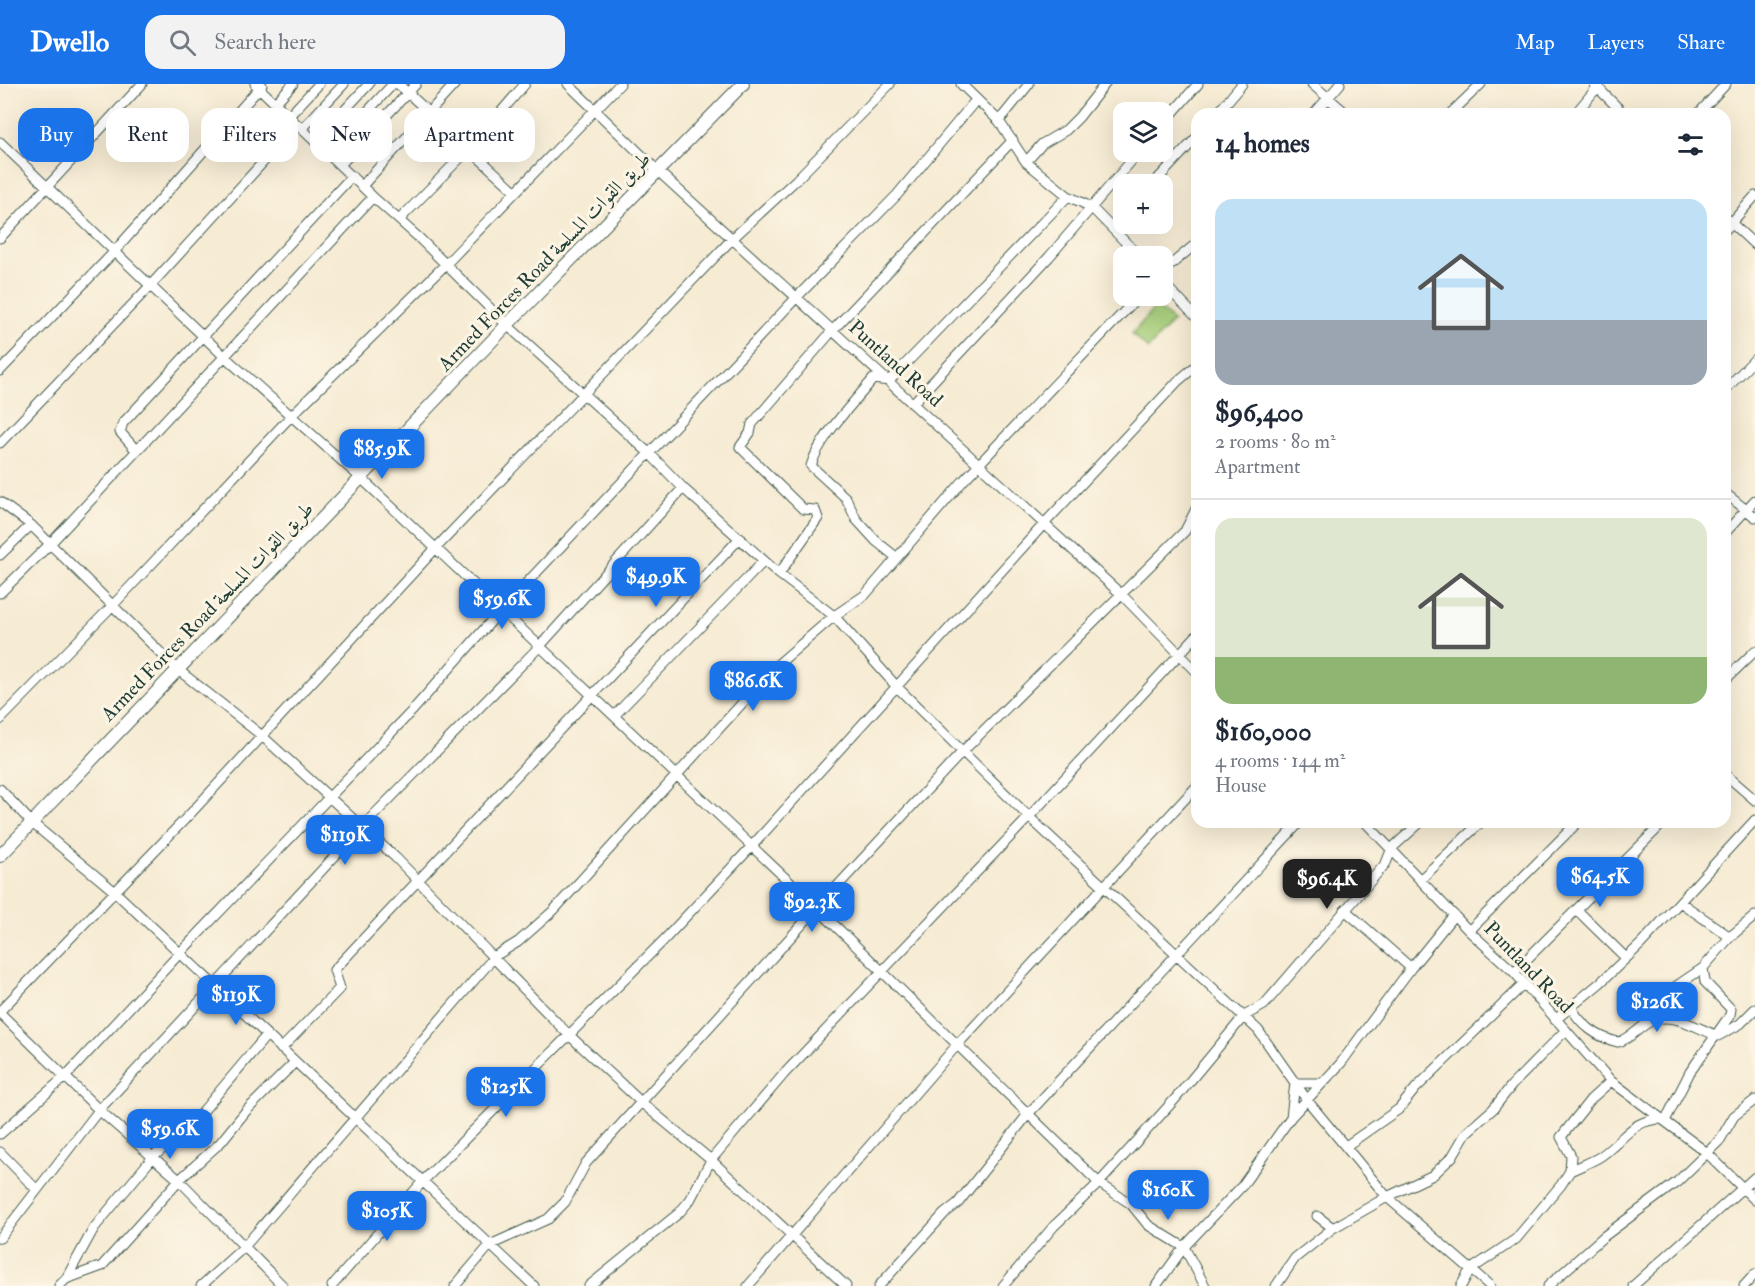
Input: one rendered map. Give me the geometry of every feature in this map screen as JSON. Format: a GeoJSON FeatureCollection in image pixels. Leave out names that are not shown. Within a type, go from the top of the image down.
{"type":"FeatureCollection","features":[{"type":"Feature","properties":{"kind":"street"},"geometry":{"type":"LineString","coordinates":[[0,238],[142,84]]}},
{"type":"Feature","properties":{"kind":"street"},"geometry":{"type":"LineString","coordinates":[[275,103],[293,84]]}},
{"type":"Feature","properties":{"kind":"street"},"geometry":{"type":"LineString","coordinates":[[296,108],[319,84]]}},
{"type":"Feature","properties":{"kind":"street"},"geometry":{"type":"LineString","coordinates":[[0,443],[300,127],[344,84]]}},
{"type":"Feature","properties":{"kind":"street"},"geometry":{"type":"LineString","coordinates":[[347,108],[369,84]]}},
{"type":"Feature","properties":{"kind":"street"},"geometry":{"type":"LineString","coordinates":[[371,108],[393,84]]}},
{"type":"Feature","properties":{"kind":"street"},"geometry":{"type":"LineString","coordinates":[[398,84],[423,108]]}},
{"type":"Feature","properties":{"kind":"street"},"geometry":{"type":"LineString","coordinates":[[340,165],[416,84]]}},
{"type":"Feature","properties":{"kind":"street"},"geometry":{"type":"LineString","coordinates":[[435,108],[455,84]]}},
{"type":"Feature","properties":{"kind":"street"},"geometry":{"type":"LineString","coordinates":[[504,108],[525,84]]}},
{"type":"Feature","properties":{"kind":"street","name":"Puntland Road"},"geometry":{"type":"LineString","coordinates":[[568,84],[659,172],[1122,595],[1191,666]]}},
{"type":"Feature","properties":{"kind":"street"},"geometry":{"type":"LineString","coordinates":[[0,720],[114,604],[292,415],[446,264],[620,84]]}},
{"type":"Feature","properties":{"kind":"street","name":"Armed Forces Road طريق القوات المسلحة"},"geometry":{"type":"LineString","coordinates":[[0,856],[507,325],[743,84]]}},
{"type":"Feature","properties":{"kind":"street"},"geometry":{"type":"LineString","coordinates":[[283,1286],[179,1180],[99,1110],[0,1012],[191,813],[436,548],[733,238],[796,180],[890,84]]}},
{"type":"Feature","properties":{"kind":"street"},"geometry":{"type":"LineString","coordinates":[[961,84],[999,121],[1026,162],[1068,196],[1091,207],[1113,228]]}},
{"type":"Feature","properties":{"kind":"street"},"geometry":{"type":"LineString","coordinates":[[999,121],[1029,84]]}},
{"type":"Feature","properties":{"kind":"street"},"geometry":{"type":"LineString","coordinates":[[1026,162],[1042,144],[1066,130],[1105,84]]}},
{"type":"Feature","properties":{"kind":"street"},"geometry":{"type":"LineString","coordinates":[[1173,112],[1198,84]]}},
{"type":"Feature","properties":{"kind":"street"},"geometry":{"type":"LineString","coordinates":[[1222,108],[1242,84]]}},
{"type":"Feature","properties":{"kind":"street"},"geometry":{"type":"LineString","coordinates":[[1312,84],[1340,108]]}},
{"type":"Feature","properties":{"kind":"street"},"geometry":{"type":"LineString","coordinates":[[1318,108],[1340,84]]}},
{"type":"Feature","properties":{"kind":"street"},"geometry":{"type":"LineString","coordinates":[[1456,108],[1481,84]]}},
{"type":"Feature","properties":{"kind":"street"},"geometry":{"type":"LineString","coordinates":[[1704,108],[1726,84]]}},
{"type":"Feature","properties":{"kind":"street"},"geometry":{"type":"LineString","coordinates":[[1580,108],[1597,85],[1618,108]]}},
{"type":"Feature","properties":{"kind":"street"},"geometry":{"type":"LineString","coordinates":[[0,371],[114,252],[259,86],[280,108]]}},
{"type":"Feature","properties":{"kind":"street"},"geometry":{"type":"LineString","coordinates":[[0,1134],[66,1077],[180,953],[412,711],[501,610],[797,297],[897,195],[976,100]]}},
{"type":"Feature","properties":{"kind":"street"},"geometry":{"type":"LineString","coordinates":[[300,127],[310,137]]}},
{"type":"Feature","properties":{"kind":"street"},"geometry":{"type":"LineString","coordinates":[[779,574],[818,518],[815,510],[803,510],[740,447],[750,433],[752,424],[833,330],[1013,140]]}},
{"type":"Feature","properties":{"kind":"street"},"geometry":{"type":"LineString","coordinates":[[0,142],[225,357],[362,479],[538,647],[614,716],[1029,1113],[1099,1183],[1131,1204],[1148,1225],[1184,1247],[1205,1286]]}},
{"type":"Feature","properties":{"kind":"street"},"geometry":{"type":"LineString","coordinates":[[362,186],[404,142]]}},
{"type":"Feature","properties":{"kind":"street"},"geometry":{"type":"LineString","coordinates":[[1162,174],[1191,143]]}},
{"type":"Feature","properties":{"kind":"street"},"geometry":{"type":"LineString","coordinates":[[337,162],[446,264],[507,325],[650,454],[683,488],[779,574],[834,616],[897,687],[964,750],[1029,817],[1175,955],[1244,1016],[1274,1050],[1307,1100],[1387,1197],[1490,1286]]}},
{"type":"Feature","properties":{"kind":"street"},"geometry":{"type":"LineString","coordinates":[[399,220],[455,162]]}},
{"type":"Feature","properties":{"kind":"street"},"geometry":{"type":"LineString","coordinates":[[483,162],[515,191]]}},
{"type":"Feature","properties":{"kind":"street"},"geometry":{"type":"LineString","coordinates":[[913,403],[1048,257],[1130,162]]}},
{"type":"Feature","properties":{"kind":"street"},"geometry":{"type":"LineString","coordinates":[[136,450],[120,432],[123,423],[203,334],[352,176]]}},
{"type":"Feature","properties":{"kind":"street"},"geometry":{"type":"LineString","coordinates":[[896,557],[876,541],[856,519],[846,498],[811,466],[828,435],[873,379],[889,381],[1068,196]]}},
{"type":"Feature","properties":{"kind":"street"},"geometry":{"type":"LineString","coordinates":[[1731,219],[1755,196]]}},
{"type":"Feature","properties":{"kind":"street"},"geometry":{"type":"LineString","coordinates":[[0,593],[50,544],[373,197]]}},
{"type":"Feature","properties":{"kind":"street"},"geometry":{"type":"LineString","coordinates":[[1731,226],[1755,245]]}},
{"type":"Feature","properties":{"kind":"street"},"geometry":{"type":"LineString","coordinates":[[1119,234],[1130,246]]}},
{"type":"Feature","properties":{"kind":"street"},"geometry":{"type":"LineString","coordinates":[[1173,263],[1191,248]]}},
{"type":"Feature","properties":{"kind":"street"},"geometry":{"type":"LineString","coordinates":[[1173,293],[1191,312]]}},
{"type":"Feature","properties":{"kind":"street"},"geometry":{"type":"LineString","coordinates":[[201,1286],[244,1247],[495,956],[518,942],[553,911],[776,666],[834,616],[865,595],[979,464],[1129,306]]}},
{"type":"Feature","properties":{"kind":"street"},"geometry":{"type":"LineString","coordinates":[[1731,384],[1755,359]]}},
{"type":"Feature","properties":{"kind":"street"},"geometry":{"type":"LineString","coordinates":[[332,1286],[423,1181],[751,848],[1044,524],[1178,381],[1191,370]]}},
{"type":"Feature","properties":{"kind":"street"},"geometry":{"type":"LineString","coordinates":[[0,1238],[99,1110],[215,988],[361,828],[538,647],[683,488]]}},
{"type":"Feature","properties":{"kind":"street"},"geometry":{"type":"LineString","coordinates":[[1731,498],[1755,517]]}},
{"type":"Feature","properties":{"kind":"street"},"geometry":{"type":"LineString","coordinates":[[1731,527],[1755,500]]}},
{"type":"Feature","properties":{"kind":"street"},"geometry":{"type":"LineString","coordinates":[[0,502],[31,525],[114,604],[177,669],[261,735],[330,797],[420,881],[569,1035],[642,1103],[711,1160],[846,1286]]}},
{"type":"Feature","properties":{"kind":"street"},"geometry":{"type":"LineString","coordinates":[[455,1286],[490,1245],[548,1219],[565,1202],[586,1163],[816,908],[964,750],[1185,531],[1191,519]]}},
{"type":"Feature","properties":{"kind":"street"},"geometry":{"type":"LineString","coordinates":[[0,555],[31,525]]}},
{"type":"Feature","properties":{"kind":"street"},"geometry":{"type":"LineString","coordinates":[[281,1049],[340,988],[334,970],[740,538]]}},
{"type":"Feature","properties":{"kind":"street"},"geometry":{"type":"LineString","coordinates":[[614,716],[764,561]]}},
{"type":"Feature","properties":{"kind":"street"},"geometry":{"type":"LineString","coordinates":[[589,1286],[679,1214],[690,1200],[711,1160],[784,1074],[1029,817],[1191,641]]}},
{"type":"Feature","properties":{"kind":"street"},"geometry":{"type":"LineString","coordinates":[[1731,674],[1755,651]]}},
{"type":"Feature","properties":{"kind":"street"},"geometry":{"type":"LineString","coordinates":[[1731,779],[1755,800]]}},
{"type":"Feature","properties":{"kind":"street"},"geometry":{"type":"LineString","coordinates":[[0,789],[31,822],[114,891],[534,1286]]}},
{"type":"Feature","properties":{"kind":"street"},"geometry":{"type":"LineString","coordinates":[[748,1286],[957,1046],[1191,793]]}},
{"type":"Feature","properties":{"kind":"street"},"geometry":{"type":"LineString","coordinates":[[1555,1020],[1626,958],[1755,820]]}},
{"type":"Feature","properties":{"kind":"street"},"geometry":{"type":"LineString","coordinates":[[879,1286],[944,1214],[958,1203],[1029,1113],[1294,828]]}},
{"type":"Feature","properties":{"kind":"street","name":"Puntland Road"},"geometry":{"type":"LineString","coordinates":[[1371,828],[1469,931],[1514,972],[1611,1081],[1665,1119],[1706,1152],[1755,1200]]}},
{"type":"Feature","properties":{"kind":"street"},"geometry":{"type":"LineString","coordinates":[[1003,1286],[1054,1226],[1099,1183],[1176,1098],[1244,1016],[1264,1005],[1386,862],[1392,848],[1414,828]]}},
{"type":"Feature","properties":{"kind":"street"},"geometry":{"type":"LineString","coordinates":[[1420,880],[1475,828]]}},
{"type":"Feature","properties":{"kind":"street"},"geometry":{"type":"LineString","coordinates":[[1469,931],[1572,828]]}},
{"type":"Feature","properties":{"kind":"street"},"geometry":{"type":"LineString","coordinates":[[1514,972],[1578,911],[1658,828]]}},
{"type":"Feature","properties":{"kind":"street"},"geometry":{"type":"LineString","coordinates":[[1680,902],[1730,937]]}},
{"type":"Feature","properties":{"kind":"street"},"geometry":{"type":"LineString","coordinates":[[1345,910],[1411,968]]}},
{"type":"Feature","properties":{"kind":"street"},"geometry":{"type":"LineString","coordinates":[[1578,911],[1626,958]]}},
{"type":"Feature","properties":{"kind":"street"},"geometry":{"type":"LineString","coordinates":[[1156,1286],[1184,1247],[1242,1186],[1291,1117],[1341,1063],[1411,968],[1454,915]]}},
{"type":"Feature","properties":{"kind":"street"},"geometry":{"type":"LineString","coordinates":[[1571,1006],[1581,1022],[1606,1039],[1618,1042],[1650,1021],[1669,991],[1703,968],[1730,937],[1755,916]]}},
{"type":"Feature","properties":{"kind":"street"},"geometry":{"type":"LineString","coordinates":[[1703,968],[1705,982],[1731,1009],[1718,1036]]}},
{"type":"Feature","properties":{"kind":"street"},"geometry":{"type":"LineString","coordinates":[[1346,1146],[1399,1109],[1416,1088],[1524,984]]}},
{"type":"Feature","properties":{"kind":"street"},"geometry":{"type":"LineString","coordinates":[[1461,1286],[1470,1270],[1516,1239],[1533,1221],[1570,1171],[1600,1156],[1637,1124],[1649,1119],[1665,1119],[1690,1072],[1701,1060],[1712,1039],[1740,1024],[1755,1010]]}},
{"type":"Feature","properties":{"kind":"street"},"geometry":{"type":"LineString","coordinates":[[1650,1021],[1673,1018],[1718,1036]]}},
{"type":"Feature","properties":{"kind":"street"},"geometry":{"type":"LineString","coordinates":[[1276,1286],[1295,1258],[1333,1228],[1387,1197],[1433,1175],[1452,1157],[1466,1133],[1493,1109],[1512,1085],[1566,1030]]}},
{"type":"Feature","properties":{"kind":"street"},"geometry":{"type":"LineString","coordinates":[[62,1282],[94,1228],[153,1157],[193,1123],[266,1036]]}},
{"type":"Feature","properties":{"kind":"street"},"geometry":{"type":"LineString","coordinates":[[62,1282],[102,1266],[179,1180],[219,1143],[246,1111],[295,1062]]}},
{"type":"Feature","properties":{"kind":"street"},"geometry":{"type":"LineString","coordinates":[[1570,1171],[1571,1156],[1561,1137],[1591,1100],[1611,1081]]}},
{"type":"Feature","properties":{"kind":"street"},"geometry":{"type":"LineString","coordinates":[[1295,1083],[1321,1083]]}},
{"type":"Feature","properties":{"kind":"street"},"geometry":{"type":"LineString","coordinates":[[1291,1117],[1295,1083]]}},
{"type":"Feature","properties":{"kind":"street"},"geometry":{"type":"LineString","coordinates":[[1548,1286],[1603,1237],[1669,1190],[1720,1140],[1734,1116],[1755,1100]]}},
{"type":"Feature","properties":{"kind":"street"},"geometry":{"type":"LineString","coordinates":[[0,1152],[36,1189]]}},
{"type":"Feature","properties":{"kind":"street"},"geometry":{"type":"LineString","coordinates":[[1633,1286],[1755,1177]]}},
{"type":"Feature","properties":{"kind":"street"},"geometry":{"type":"LineString","coordinates":[[1317,1216],[1333,1228]]}},
{"type":"Feature","properties":{"kind":"street"},"geometry":{"type":"LineString","coordinates":[[1744,1286],[1755,1274]]}},
{"type":"Feature","properties":{"kind":"green space"},"geometry":{"type":"Polygon","coordinates":[[[1156,306],[1173,321],[1148,349],[1132,334],[1156,306]]]}}]}
